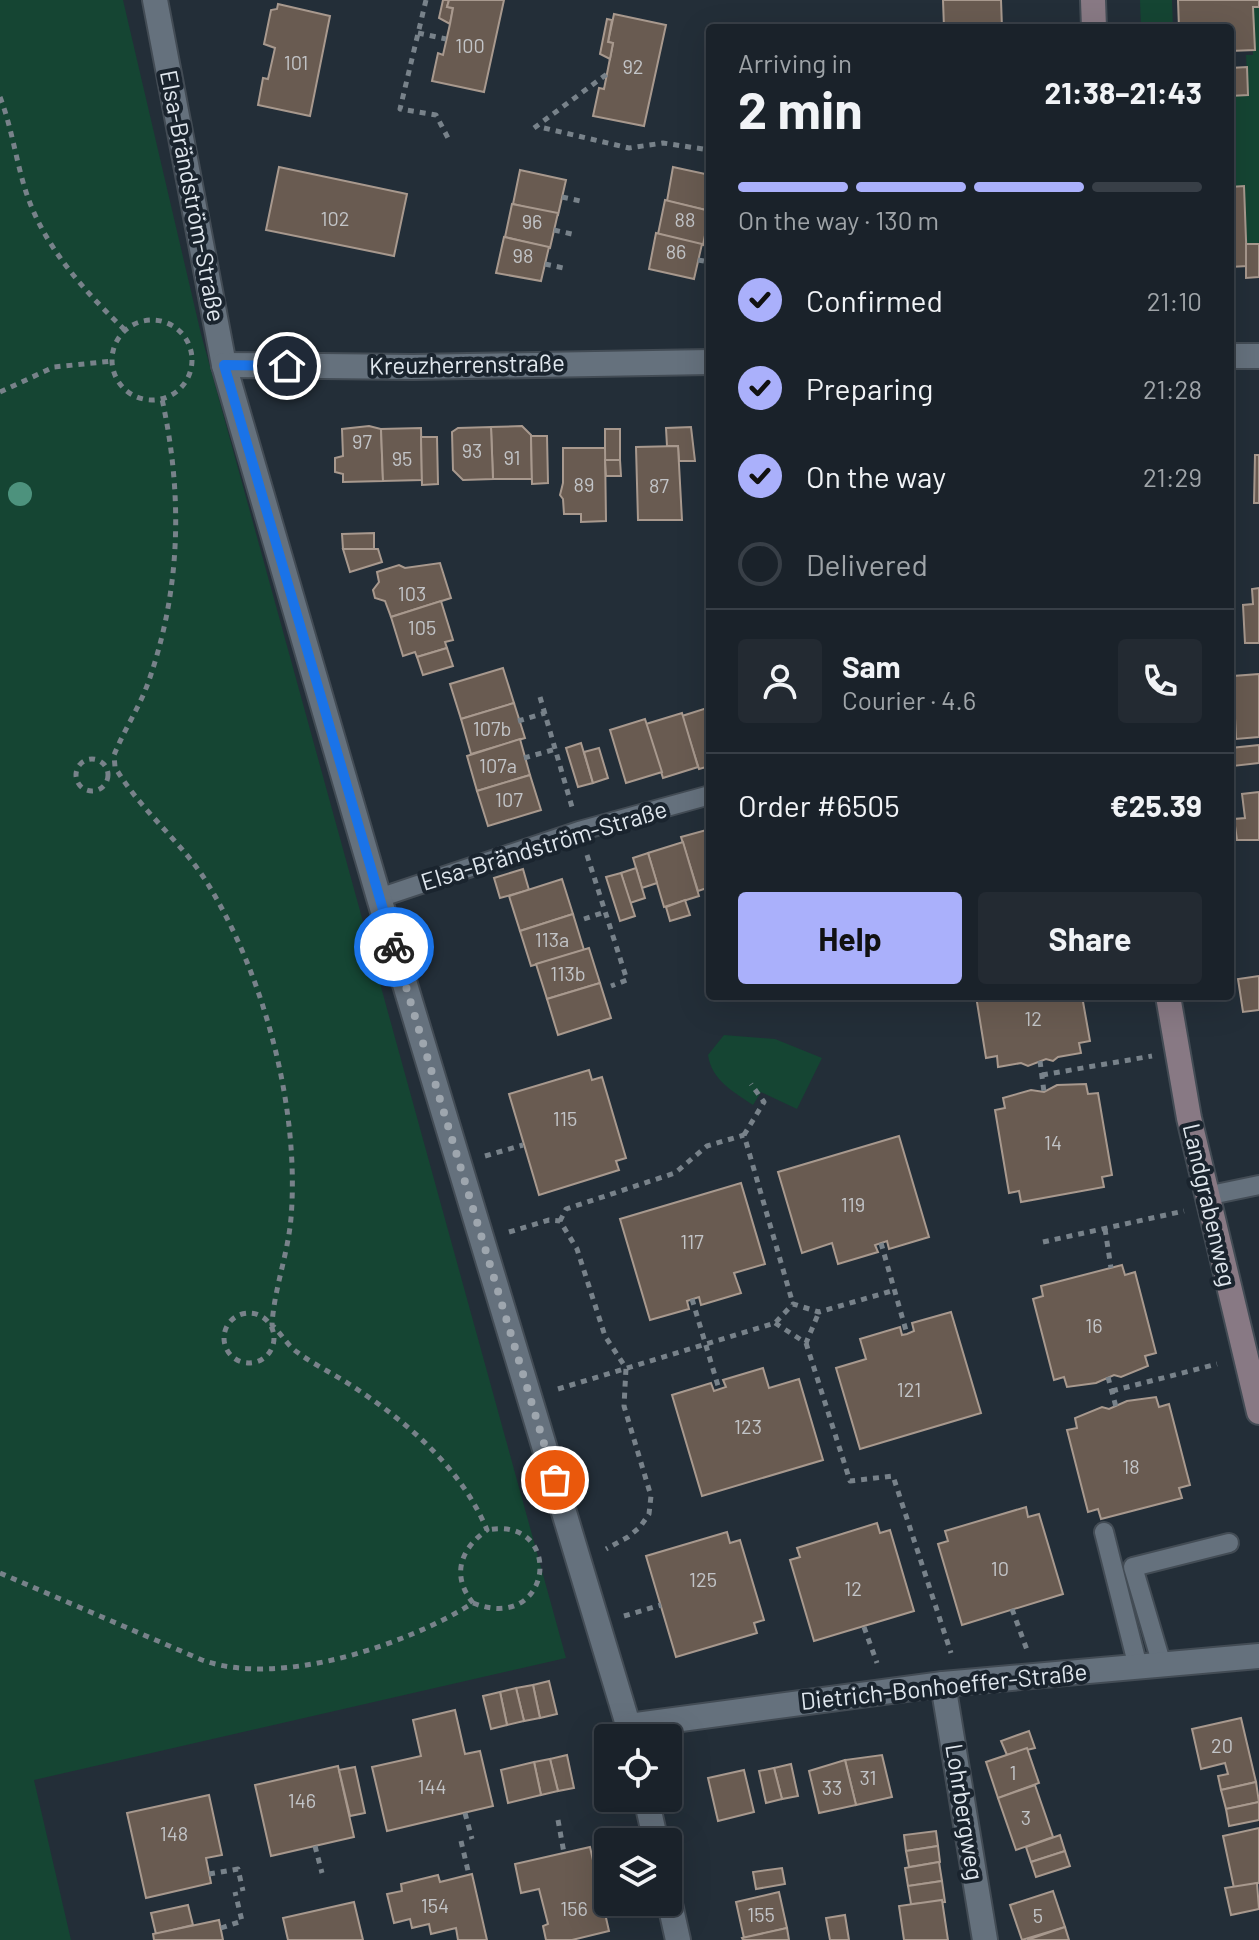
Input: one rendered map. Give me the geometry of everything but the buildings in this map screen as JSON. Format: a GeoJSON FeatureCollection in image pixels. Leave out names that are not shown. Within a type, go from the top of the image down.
{"type":"FeatureCollection","features":[{"type":"Feature","properties":{"kind":"street","name":"Elsa-Brändström-Straße"},"geometry":{"type":"LineString","coordinates":[[155,0],[224,365],[379,898],[628,1724]]}},
{"type":"Feature","properties":{"kind":"street"},"geometry":{"type":"LineString","coordinates":[[1093,0],[1094,24]]}},
{"type":"Feature","properties":{"kind":"street"},"geometry":{"type":"LineString","coordinates":[[1234,356],[1259,356]]}},
{"type":"Feature","properties":{"kind":"street","name":"Kreuzherrenstraße"},"geometry":{"type":"LineString","coordinates":[[224,365],[413,367],[706,362]]}},
{"type":"Feature","properties":{"kind":"street","name":"Landgrabenweg"},"geometry":{"type":"LineString","coordinates":[[1169,1000],[1207,1201],[1259,1412]]}},
{"type":"Feature","properties":{"kind":"street","name":"Dietrich-Bonhoeffer-Straße"},"geometry":{"type":"LineString","coordinates":[[680,1724],[952,1683],[1259,1656]]}},
{"type":"Feature","properties":{"kind":"street","name":"Lohrbergweg"},"geometry":{"type":"LineString","coordinates":[[952,1683],[985,1940]]}},
{"type":"Feature","properties":{"kind":"street"},"geometry":{"type":"LineString","coordinates":[[673,1916],[678,1940]]}},
{"type":"Feature","properties":{"kind":"lane","name":"Elsa-Brändström-Straße"},"geometry":{"type":"LineString","coordinates":[[379,898],[579,831],[706,796]]}},
{"type":"Feature","properties":{"kind":"lane"},"geometry":{"type":"LineString","coordinates":[[1207,1201],[1259,1185]]}},
{"type":"Feature","properties":{"kind":"lane"},"geometry":{"type":"LineString","coordinates":[[1104,1532],[1150,1666]]}},
{"type":"Feature","properties":{"kind":"lane"},"geometry":{"type":"LineString","coordinates":[[1150,1666],[1133,1567],[1229,1543]]}},
{"type":"Feature","properties":{"kind":"path"},"geometry":{"type":"LineString","coordinates":[[426,0],[400,109],[436,115],[448,138]]}},
{"type":"Feature","properties":{"kind":"path"},"geometry":{"type":"LineString","coordinates":[[418,33],[446,39]]}},
{"type":"Feature","properties":{"kind":"path"},"geometry":{"type":"LineString","coordinates":[[534,128],[607,74]]}},
{"type":"Feature","properties":{"kind":"path"},"geometry":{"type":"LineString","coordinates":[[0,97],[27,195],[47,237],[71,273],[126,331]]}},
{"type":"Feature","properties":{"kind":"path"},"geometry":{"type":"LineString","coordinates":[[544,128],[629,148],[663,143],[706,149]]}},
{"type":"Feature","properties":{"kind":"path"},"geometry":{"type":"LineString","coordinates":[[562,197],[585,202]]}},
{"type":"Feature","properties":{"kind":"path"},"geometry":{"type":"LineString","coordinates":[[554,230],[576,235]]}},
{"type":"Feature","properties":{"kind":"path"},"geometry":{"type":"LineString","coordinates":[[698,260],[706,261]]}},
{"type":"Feature","properties":{"kind":"path"},"geometry":{"type":"LineString","coordinates":[[545,264],[568,269]]}},
{"type":"Feature","properties":{"kind":"path"},"geometry":{"type":"LineString","coordinates":[[160,321],[171,324],[187,340],[192,357],[187,380],[162,399],[148,399],[127,391],[118,380],[113,361],[114,347],[126,331],[138,323],[160,321]]}},
{"type":"Feature","properties":{"kind":"path"},"geometry":{"type":"LineString","coordinates":[[0,392],[54,367],[113,361]]}},
{"type":"Feature","properties":{"kind":"path"},"geometry":{"type":"LineString","coordinates":[[102,763],[114,755],[147,686],[173,596],[176,538],[173,470],[162,399]]}},
{"type":"Feature","properties":{"kind":"path"},"geometry":{"type":"LineString","coordinates":[[518,721],[545,713]]}},
{"type":"Feature","properties":{"kind":"path"},"geometry":{"type":"LineString","coordinates":[[524,758],[556,749]]}},
{"type":"Feature","properties":{"kind":"path"},"geometry":{"type":"LineString","coordinates":[[114,755],[123,780],[187,854],[223,911],[269,1027],[287,1115],[292,1184],[287,1248],[272,1325],[275,1333],[273,1345],[266,1357],[250,1363],[234,1358],[225,1345],[225,1331],[230,1321],[244,1313],[260,1316],[272,1325],[295,1351],[372,1399],[412,1430],[459,1481],[478,1508],[487,1530]]}},
{"type":"Feature","properties":{"kind":"path"},"geometry":{"type":"LineString","coordinates":[[90,759],[102,763],[108,776],[98,790],[84,789],[78,782],[76,770],[82,762],[90,759]]}},
{"type":"Feature","properties":{"kind":"path"},"geometry":{"type":"LineString","coordinates":[[108,776],[123,780]]}},
{"type":"Feature","properties":{"kind":"path"},"geometry":{"type":"LineString","coordinates":[[584,919],[605,912]]}},
{"type":"Feature","properties":{"kind":"path"},"geometry":{"type":"LineString","coordinates":[[1042,1075],[1177,1052]]}},
{"type":"Feature","properties":{"kind":"path"},"geometry":{"type":"LineString","coordinates":[[1040,1061],[1044,1092]]}},
{"type":"Feature","properties":{"kind":"path"},"geometry":{"type":"LineString","coordinates":[[560,1221],[566,1209],[675,1173],[707,1146],[744,1135],[764,1102],[757,1098],[751,1084]]}},
{"type":"Feature","properties":{"kind":"path"},"geometry":{"type":"LineString","coordinates":[[744,1135],[793,1304]]}},
{"type":"Feature","properties":{"kind":"path"},"geometry":{"type":"LineString","coordinates":[[459,1163],[523,1145]]}},
{"type":"Feature","properties":{"kind":"path"},"geometry":{"type":"LineString","coordinates":[[1043,1242],[1105,1229],[1207,1201]]}},
{"type":"Feature","properties":{"kind":"path"},"geometry":{"type":"LineString","coordinates":[[482,1240],[549,1220],[560,1221]]}},
{"type":"Feature","properties":{"kind":"path"},"geometry":{"type":"LineString","coordinates":[[560,1221],[577,1249],[605,1336],[626,1368],[624,1406],[651,1496],[649,1514],[628,1537],[615,1546],[578,1557]]}},
{"type":"Feature","properties":{"kind":"path"},"geometry":{"type":"LineString","coordinates":[[1105,1229],[1111,1268]]}},
{"type":"Feature","properties":{"kind":"path"},"geometry":{"type":"LineString","coordinates":[[881,1243],[907,1334]]}},
{"type":"Feature","properties":{"kind":"path"},"geometry":{"type":"LineString","coordinates":[[793,1304],[819,1312],[895,1290]]}},
{"type":"Feature","properties":{"kind":"path"},"geometry":{"type":"LineString","coordinates":[[692,1299],[719,1389]]}},
{"type":"Feature","properties":{"kind":"path"},"geometry":{"type":"LineString","coordinates":[[572,1384],[775,1323],[793,1304]]}},
{"type":"Feature","properties":{"kind":"path"},"geometry":{"type":"LineString","coordinates":[[806,1343],[819,1312]]}},
{"type":"Feature","properties":{"kind":"path"},"geometry":{"type":"LineString","coordinates":[[775,1323],[806,1343],[850,1481],[893,1476],[952,1683]]}},
{"type":"Feature","properties":{"kind":"path"},"geometry":{"type":"LineString","coordinates":[[1112,1391],[1245,1356]]}},
{"type":"Feature","properties":{"kind":"path"},"geometry":{"type":"LineString","coordinates":[[1108,1377],[1116,1407]]}},
{"type":"Feature","properties":{"kind":"path"},"geometry":{"type":"LineString","coordinates":[[504,1527],[527,1536],[535,1545],[541,1563],[535,1590],[519,1606],[503,1611],[473,1603],[464,1591],[460,1569],[462,1554],[487,1530],[504,1527]]}},
{"type":"Feature","properties":{"kind":"path"},"geometry":{"type":"LineString","coordinates":[[0,1573],[226,1668],[255,1670],[376,1649],[421,1632],[473,1603]]}},
{"type":"Feature","properties":{"kind":"path"},"geometry":{"type":"LineString","coordinates":[[598,1624],[661,1605]]}},
{"type":"Feature","properties":{"kind":"path"},"geometry":{"type":"LineString","coordinates":[[1012,1609],[1036,1676]]}},
{"type":"Feature","properties":{"kind":"path"},"geometry":{"type":"LineString","coordinates":[[864,1627],[886,1691]]}},
{"type":"Feature","properties":{"kind":"path"},"geometry":{"type":"LineString","coordinates":[[465,1813],[472,1839]]}},
{"type":"Feature","properties":{"kind":"path"},"geometry":{"type":"LineString","coordinates":[[558,1820],[564,1853]]}},
{"type":"Feature","properties":{"kind":"path"},"geometry":{"type":"LineString","coordinates":[[461,1841],[469,1875]]}},
{"type":"Feature","properties":{"kind":"path"},"geometry":{"type":"LineString","coordinates":[[315,1846],[322,1873]]}},
{"type":"Feature","properties":{"kind":"path"},"geometry":{"type":"LineString","coordinates":[[209,1874],[238,1869],[242,1921],[221,1928]]}},
{"type":"Feature","properties":{"kind":"green space"},"geometry":{"type":"Polygon","coordinates":[[[0,0],[123,0],[201,334],[566,1658],[34,1780],[71,1940],[0,1940],[0,0]]]}},
{"type":"Feature","properties":{"kind":"green space"},"geometry":{"type":"Polygon","coordinates":[[[1140,0],[1172,0],[1173,24],[1141,24],[1140,0]]]}},
{"type":"Feature","properties":{"kind":"green space"},"geometry":{"type":"Polygon","coordinates":[[[1251,0],[1259,0],[1259,246],[1241,247],[1234,211],[1234,96],[1248,94],[1246,55],[1253,55],[1251,0]]]}},
{"type":"Feature","properties":{"kind":"green space"},"geometry":{"type":"Polygon","coordinates":[[[724,1035],[775,1039],[822,1058],[797,1109],[761,1092],[753,1105],[719,1079],[708,1055],[724,1035]]]}},
{"type":"Feature","properties":{"kind":"way so far"},"geometry":{"type":"LineString","coordinates":[[394,947],[555,1480]]}},
{"type":"Feature","properties":{"kind":"route"},"geometry":{"type":"LineString","coordinates":[[287,366],[224,365],[394,947]]}}]}
